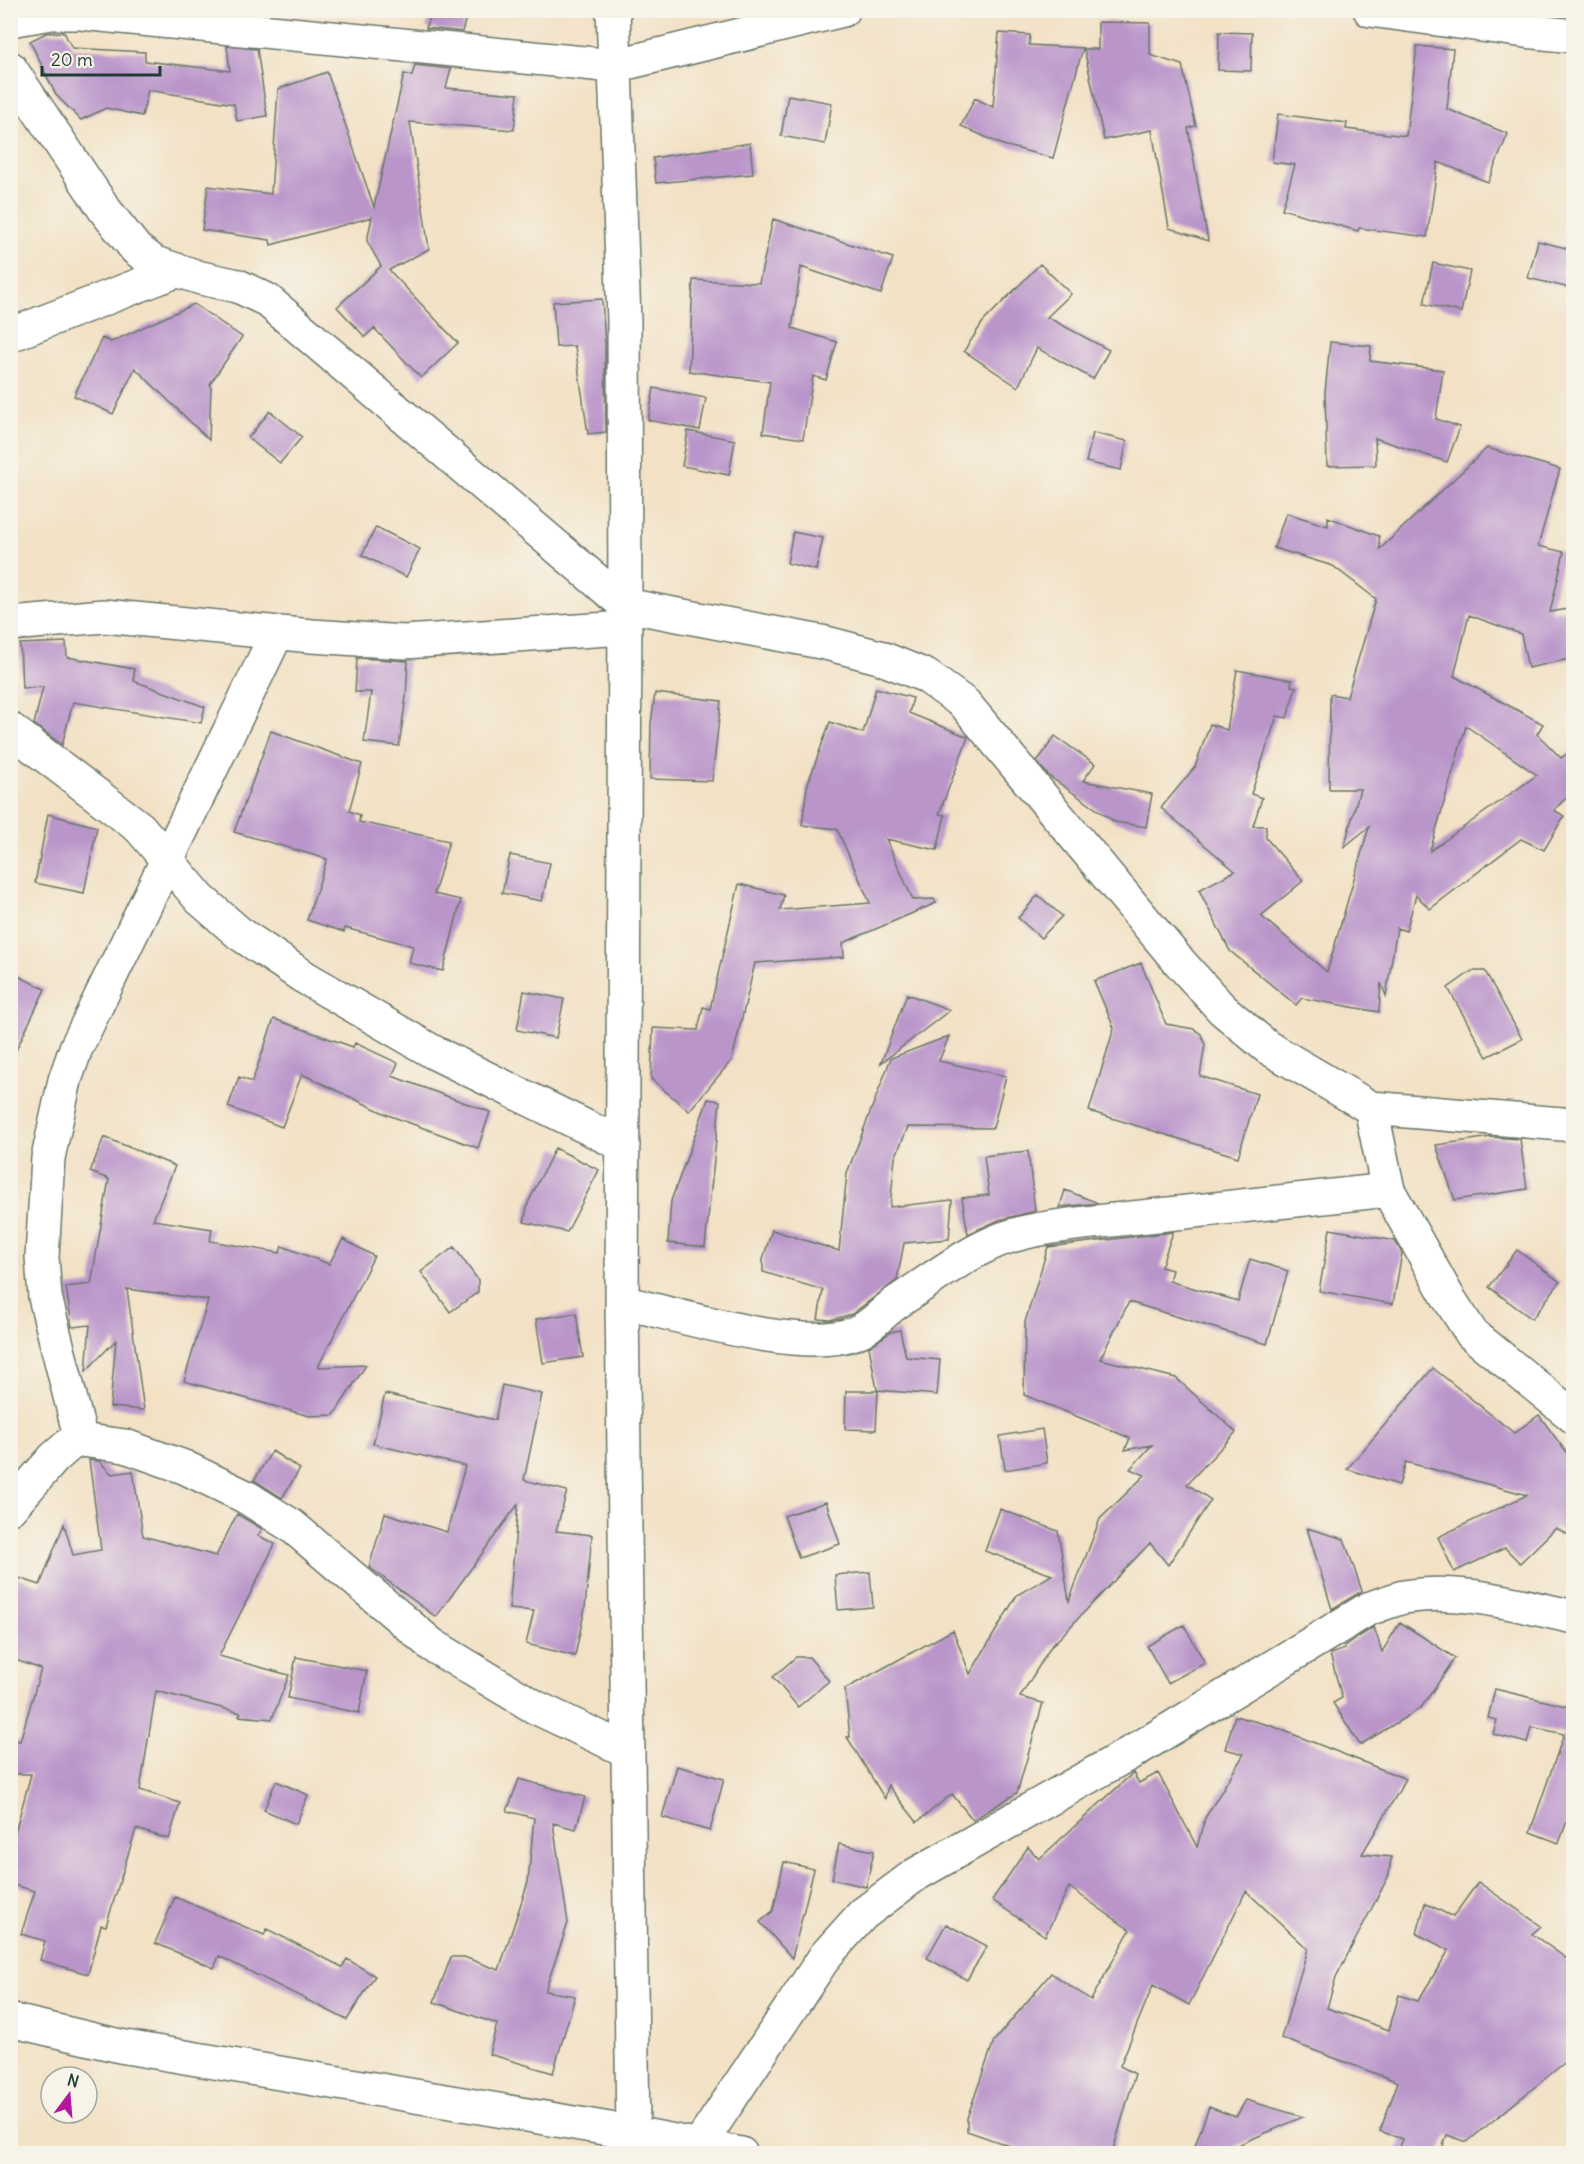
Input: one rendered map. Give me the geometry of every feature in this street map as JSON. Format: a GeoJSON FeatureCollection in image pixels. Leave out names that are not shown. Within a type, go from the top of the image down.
{"type":"FeatureCollection","features":[{"type":"Feature","properties":{"kind":"street"},"geometry":{"type":"LineString","coordinates":[[613,10],[624,321],[622,1302],[628,1751],[628,2143]]}},
{"type":"Feature","properties":{"kind":"street"},"geometry":{"type":"LineString","coordinates":[[10,20],[52,13],[81,13],[614,66],[843,10]]}},
{"type":"Feature","properties":{"kind":"street"},"geometry":{"type":"LineString","coordinates":[[1370,10],[1574,36]]}},
{"type":"Feature","properties":{"kind":"street"},"geometry":{"type":"LineString","coordinates":[[10,68],[105,210],[136,249],[155,263],[176,271],[238,286],[267,300],[625,617]]}},
{"type":"Feature","properties":{"kind":"street"},"geometry":{"type":"LineString","coordinates":[[10,335],[176,271]]}},
{"type":"Feature","properties":{"kind":"street"},"geometry":{"type":"LineString","coordinates":[[10,624],[104,616],[277,633],[404,642],[625,617],[826,643],[879,657],[926,676],[965,704],[1175,957],[1222,1009],[1267,1047],[1371,1108],[1574,1125]]}},
{"type":"Feature","properties":{"kind":"street"},"geometry":{"type":"LineString","coordinates":[[81,1440],[45,1297],[42,1257],[48,1158],[65,1080],[76,1048],[277,633]]}},
{"type":"Feature","properties":{"kind":"street"},"geometry":{"type":"LineString","coordinates":[[10,729],[140,828],[200,899],[239,933],[304,977],[435,1053],[623,1145]]}},
{"type":"Feature","properties":{"kind":"street"},"geometry":{"type":"LineString","coordinates":[[1371,1108],[1388,1190],[1448,1297],[1472,1334],[1574,1417]]}},
{"type":"Feature","properties":{"kind":"street"},"geometry":{"type":"LineString","coordinates":[[622,1302],[744,1331],[807,1340],[831,1339],[856,1333],[896,1302],[985,1246],[1030,1231],[1088,1222],[1388,1190]]}},
{"type":"Feature","properties":{"kind":"street"},"geometry":{"type":"LineString","coordinates":[[10,1508],[54,1458],[70,1444],[81,1440],[125,1446],[184,1467],[246,1497],[292,1526],[432,1645],[536,1707],[628,1751]]}},
{"type":"Feature","properties":{"kind":"street"},"geometry":{"type":"LineString","coordinates":[[698,2150],[826,1955],[862,1914],[915,1875],[1139,1748],[1368,1609],[1403,1597],[1433,1594],[1468,1595],[1574,1617]]}},
{"type":"Feature","properties":{"kind":"street"},"geometry":{"type":"LineString","coordinates":[[10,2020],[120,2046],[628,2143],[741,2154]]}},
{"type":"Feature","properties":{"kind":"building"},"geometry":{"type":"Polygon","coordinates":[[[431,10],[468,10],[462,32],[426,28],[431,10]]]}},
{"type":"Feature","properties":{"kind":"building"},"geometry":{"type":"Polygon","coordinates":[[[1098,22],[1150,23],[1150,55],[1182,65],[1196,126],[1188,128],[1208,241],[1169,228],[1152,130],[1104,140],[1084,49],[1098,49],[1098,22]]]}},
{"type":"Feature","properties":{"kind":"building"},"geometry":{"type":"Polygon","coordinates":[[[64,32],[72,48],[145,52],[145,61],[230,71],[227,46],[257,49],[267,116],[237,121],[234,104],[148,90],[142,116],[106,108],[81,120],[56,95],[30,41],[46,33],[64,32]]]}},
{"type":"Feature","properties":{"kind":"building"},"geometry":{"type":"Polygon","coordinates":[[[1219,32],[1252,33],[1251,71],[1218,70],[1219,32]]]}},
{"type":"Feature","properties":{"kind":"building"},"geometry":{"type":"Polygon","coordinates":[[[999,33],[1030,35],[1029,45],[1083,48],[1053,158],[1003,145],[961,126],[975,98],[993,107],[999,33]]]}},
{"type":"Feature","properties":{"kind":"building"},"geometry":{"type":"Polygon","coordinates":[[[1417,46],[1453,49],[1447,109],[1508,134],[1488,182],[1438,162],[1427,237],[1359,228],[1358,231],[1282,209],[1295,165],[1272,162],[1278,114],[1347,123],[1346,129],[1406,136],[1417,46]]]}},
{"type":"Feature","properties":{"kind":"building"},"geometry":{"type":"Polygon","coordinates":[[[415,65],[451,69],[446,88],[518,94],[514,130],[410,122],[429,249],[389,270],[458,343],[421,378],[374,328],[365,337],[337,307],[381,266],[367,241],[372,217],[271,245],[270,240],[202,230],[208,186],[271,194],[278,89],[327,72],[374,207],[404,74],[412,76],[415,65]]]}},
{"type":"Feature","properties":{"kind":"building"},"geometry":{"type":"Polygon","coordinates":[[[788,95],[832,103],[825,144],[781,136],[788,95]]]}},
{"type":"Feature","properties":{"kind":"building"},"geometry":{"type":"Polygon","coordinates":[[[750,143],[753,174],[656,183],[653,158],[750,143]]]}},
{"type":"Feature","properties":{"kind":"building"},"geometry":{"type":"Polygon","coordinates":[[[773,219],[893,258],[881,294],[801,267],[792,328],[837,342],[826,380],[813,376],[803,439],[763,433],[770,382],[689,371],[693,280],[759,283],[773,219]]]}},
{"type":"Feature","properties":{"kind":"building"},"geometry":{"type":"Polygon","coordinates":[[[1538,241],[1574,250],[1574,289],[1528,278],[1538,241]]]}},
{"type":"Feature","properties":{"kind":"building"},"geometry":{"type":"Polygon","coordinates":[[[1433,263],[1470,271],[1461,312],[1424,304],[1433,263]]]}},
{"type":"Feature","properties":{"kind":"building"},"geometry":{"type":"Polygon","coordinates":[[[1040,264],[1071,294],[1047,317],[1109,350],[1093,379],[1037,348],[1018,387],[964,351],[983,322],[1040,264]]]}},
{"type":"Feature","properties":{"kind":"building"},"geometry":{"type":"Polygon","coordinates":[[[602,299],[606,432],[588,434],[575,346],[556,347],[553,302],[602,299]]]}},
{"type":"Feature","properties":{"kind":"building"},"geometry":{"type":"Polygon","coordinates":[[[194,304],[242,337],[210,384],[209,440],[135,368],[113,414],[74,396],[102,338],[111,342],[194,304]]]}},
{"type":"Feature","properties":{"kind":"building"},"geometry":{"type":"Polygon","coordinates":[[[1330,342],[1371,346],[1370,361],[1443,370],[1436,419],[1460,427],[1447,462],[1375,438],[1376,465],[1327,466],[1325,393],[1330,342]]]}},
{"type":"Feature","properties":{"kind":"building"},"geometry":{"type":"Polygon","coordinates":[[[654,388],[706,398],[700,430],[648,420],[654,388]]]}},
{"type":"Feature","properties":{"kind":"building"},"geometry":{"type":"Polygon","coordinates":[[[270,411],[302,437],[280,463],[248,438],[270,411]]]}},
{"type":"Feature","properties":{"kind":"building"},"geometry":{"type":"Polygon","coordinates":[[[688,431],[735,440],[729,475],[682,466],[688,431]]]}},
{"type":"Feature","properties":{"kind":"building"},"geometry":{"type":"Polygon","coordinates":[[[1093,433],[1127,441],[1121,470],[1086,462],[1093,433]]]}},
{"type":"Feature","properties":{"kind":"building"},"geometry":{"type":"Polygon","coordinates":[[[1487,448],[1560,469],[1538,546],[1564,552],[1550,612],[1574,608],[1574,658],[1528,668],[1521,634],[1469,615],[1454,676],[1543,724],[1537,734],[1561,758],[1574,749],[1574,800],[1568,796],[1554,810],[1564,816],[1544,850],[1521,839],[1430,909],[1416,895],[1406,931],[1397,928],[1386,996],[1381,983],[1379,1012],[1302,998],[1296,1005],[1230,951],[1199,890],[1235,871],[1161,808],[1195,767],[1210,724],[1227,730],[1237,670],[1292,680],[1291,686],[1296,687],[1287,718],[1277,716],[1251,794],[1262,798],[1253,826],[1266,826],[1266,838],[1303,881],[1261,916],[1327,972],[1369,827],[1344,847],[1360,789],[1329,789],[1330,694],[1347,697],[1376,599],[1333,566],[1274,548],[1286,513],[1328,526],[1328,517],[1379,536],[1380,549],[1487,448]],[[1466,726],[1430,851],[1537,775],[1466,726]]]}},
{"type":"Feature","properties":{"kind":"building"},"geometry":{"type":"Polygon","coordinates":[[[376,527],[420,549],[406,577],[362,555],[376,527]]]}},
{"type":"Feature","properties":{"kind":"building"},"geometry":{"type":"Polygon","coordinates":[[[793,532],[823,538],[816,570],[787,563],[793,532]]]}},
{"type":"Feature","properties":{"kind":"building"},"geometry":{"type":"Polygon","coordinates":[[[66,642],[67,657],[134,669],[134,681],[205,707],[201,723],[73,702],[62,745],[34,724],[43,687],[22,688],[20,644],[66,642]]]}},
{"type":"Feature","properties":{"kind":"building"},"geometry":{"type":"Polygon","coordinates":[[[357,658],[408,661],[406,697],[399,746],[364,742],[371,692],[355,692],[357,658]]]}},
{"type":"Feature","properties":{"kind":"building"},"geometry":{"type":"Polygon","coordinates":[[[876,688],[913,698],[909,713],[968,737],[939,814],[945,815],[937,850],[886,839],[913,900],[934,899],[936,903],[843,943],[844,957],[755,963],[732,1060],[689,1111],[651,1079],[653,1028],[698,1030],[703,1007],[710,1009],[739,884],[784,895],[780,910],[870,903],[837,829],[802,825],[807,786],[830,722],[863,733],[876,688]]]}},
{"type":"Feature","properties":{"kind":"building"},"geometry":{"type":"Polygon","coordinates":[[[655,693],[721,701],[712,781],[650,779],[651,724],[655,693]]]}},
{"type":"Feature","properties":{"kind":"building"},"geometry":{"type":"Polygon","coordinates":[[[271,731],[362,764],[349,811],[360,815],[359,822],[449,841],[434,894],[461,900],[443,971],[409,963],[413,946],[345,928],[344,932],[307,920],[327,859],[234,832],[271,731]]]}},
{"type":"Feature","properties":{"kind":"building"},"geometry":{"type":"Polygon","coordinates":[[[1055,736],[1095,764],[1083,781],[1152,794],[1146,827],[1115,822],[1049,776],[1037,762],[1055,736]]]}},
{"type":"Feature","properties":{"kind":"building"},"geometry":{"type":"Polygon","coordinates":[[[48,814],[97,827],[84,893],[35,883],[48,814]]]}},
{"type":"Feature","properties":{"kind":"building"},"geometry":{"type":"Polygon","coordinates":[[[510,855],[550,863],[542,901],[502,893],[510,855]]]}},
{"type":"Feature","properties":{"kind":"building"},"geometry":{"type":"Polygon","coordinates":[[[1038,895],[1062,916],[1041,938],[1018,918],[1038,895]]]}},
{"type":"Feature","properties":{"kind":"building"},"geometry":{"type":"Polygon","coordinates":[[[1141,963],[1166,1024],[1194,1029],[1201,1034],[1205,1044],[1200,1076],[1257,1094],[1238,1157],[1089,1111],[1114,1028],[1094,981],[1141,963]]]}},
{"type":"Feature","properties":{"kind":"building"},"geometry":{"type":"Polygon","coordinates":[[[1472,971],[1485,971],[1522,1039],[1487,1057],[1448,988],[1472,971]]]}},
{"type":"Feature","properties":{"kind":"building"},"geometry":{"type":"Polygon","coordinates":[[[10,972],[45,989],[10,1063],[10,972]]]}},
{"type":"Feature","properties":{"kind":"building"},"geometry":{"type":"Polygon","coordinates":[[[524,991],[564,999],[556,1038],[517,1030],[524,991]]]}},
{"type":"Feature","properties":{"kind":"building"},"geometry":{"type":"Polygon","coordinates":[[[907,994],[950,1010],[881,1063],[907,994]]]}},
{"type":"Feature","properties":{"kind":"building"},"geometry":{"type":"Polygon","coordinates":[[[274,1019],[353,1047],[355,1043],[398,1063],[392,1076],[490,1112],[478,1148],[388,1115],[302,1074],[282,1127],[228,1107],[239,1077],[252,1082],[274,1019]]]}},
{"type":"Feature","properties":{"kind":"building"},"geometry":{"type":"Polygon","coordinates":[[[949,1036],[939,1061],[1006,1076],[993,1128],[908,1127],[895,1158],[890,1207],[952,1200],[949,1239],[904,1243],[897,1280],[852,1314],[830,1320],[818,1319],[823,1290],[763,1272],[763,1259],[772,1230],[839,1251],[847,1173],[891,1058],[949,1036]]]}},
{"type":"Feature","properties":{"kind":"building"},"geometry":{"type":"Polygon","coordinates":[[[708,1099],[720,1101],[705,1247],[668,1243],[671,1201],[708,1099]]]}},
{"type":"Feature","properties":{"kind":"building"},"geometry":{"type":"Polygon","coordinates":[[[104,1137],[175,1166],[153,1220],[212,1229],[210,1241],[280,1253],[282,1246],[329,1264],[343,1239],[374,1256],[318,1367],[366,1365],[334,1415],[309,1416],[184,1381],[208,1300],[127,1289],[144,1410],[110,1407],[116,1340],[86,1371],[90,1325],[72,1327],[66,1287],[91,1284],[109,1179],[90,1172],[104,1137]]]}},
{"type":"Feature","properties":{"kind":"building"},"geometry":{"type":"Polygon","coordinates":[[[1491,1137],[1520,1139],[1527,1189],[1455,1200],[1436,1145],[1491,1137]]]}},
{"type":"Feature","properties":{"kind":"building"},"geometry":{"type":"Polygon","coordinates":[[[555,1148],[599,1170],[567,1232],[524,1222],[528,1203],[555,1148]]]}},
{"type":"Feature","properties":{"kind":"building"},"geometry":{"type":"Polygon","coordinates":[[[1028,1151],[1035,1211],[999,1220],[968,1234],[962,1198],[989,1195],[984,1156],[1028,1151]]]}},
{"type":"Feature","properties":{"kind":"building"},"geometry":{"type":"Polygon","coordinates":[[[1065,1190],[1098,1203],[1060,1207],[1065,1190]]]}},
{"type":"Feature","properties":{"kind":"building"},"geometry":{"type":"Polygon","coordinates":[[[1330,1229],[1395,1241],[1402,1253],[1393,1304],[1319,1291],[1330,1229]]]}},
{"type":"Feature","properties":{"kind":"building"},"geometry":{"type":"Polygon","coordinates":[[[1173,1232],[1161,1267],[1172,1270],[1169,1281],[1238,1301],[1250,1259],[1288,1271],[1267,1344],[1129,1302],[1100,1359],[1176,1378],[1236,1432],[1187,1484],[1211,1500],[1168,1565],[1150,1543],[1052,1646],[1055,1640],[1020,1697],[1043,1703],[1017,1793],[973,1820],[952,1794],[917,1822],[888,1785],[885,1799],[847,1737],[850,1737],[845,1689],[953,1630],[970,1674],[1017,1595],[1052,1575],[985,1551],[1000,1509],[1058,1531],[1069,1601],[1100,1519],[1145,1475],[1130,1469],[1152,1445],[1125,1450],[1130,1438],[1024,1395],[1025,1322],[1048,1247],[1173,1232]]]}},
{"type":"Feature","properties":{"kind":"building"},"geometry":{"type":"Polygon","coordinates":[[[454,1247],[478,1280],[478,1292],[450,1312],[421,1272],[454,1247]]]}},
{"type":"Feature","properties":{"kind":"building"},"geometry":{"type":"Polygon","coordinates":[[[1517,1250],[1560,1282],[1532,1319],[1489,1287],[1517,1250]]]}},
{"type":"Feature","properties":{"kind":"building"},"geometry":{"type":"Polygon","coordinates":[[[576,1313],[583,1357],[543,1363],[536,1319],[576,1313]]]}},
{"type":"Feature","properties":{"kind":"building"},"geometry":{"type":"Polygon","coordinates":[[[900,1330],[906,1357],[940,1360],[937,1395],[877,1390],[869,1347],[891,1332],[900,1330]]]}},
{"type":"Feature","properties":{"kind":"building"},"geometry":{"type":"Polygon","coordinates":[[[1433,1368],[1514,1433],[1539,1415],[1574,1463],[1574,1538],[1556,1528],[1520,1563],[1505,1548],[1454,1572],[1438,1537],[1527,1495],[1406,1462],[1399,1485],[1347,1469],[1433,1368]]]}},
{"type":"Feature","properties":{"kind":"building"},"geometry":{"type":"Polygon","coordinates":[[[502,1385],[542,1394],[524,1480],[567,1491],[556,1531],[592,1535],[585,1608],[575,1656],[526,1644],[534,1611],[509,1609],[518,1504],[436,1617],[369,1567],[385,1513],[447,1532],[465,1466],[373,1444],[385,1394],[495,1420],[502,1385]]]}},
{"type":"Feature","properties":{"kind":"building"},"geometry":{"type":"Polygon","coordinates":[[[846,1391],[878,1391],[876,1430],[845,1429],[846,1391]]]}},
{"type":"Feature","properties":{"kind":"building"},"geometry":{"type":"Polygon","coordinates":[[[1042,1429],[1047,1463],[1005,1470],[1000,1436],[1042,1429]]]}},
{"type":"Feature","properties":{"kind":"building"},"geometry":{"type":"Polygon","coordinates":[[[272,1451],[300,1469],[282,1498],[254,1480],[272,1451]]]}},
{"type":"Feature","properties":{"kind":"building"},"geometry":{"type":"Polygon","coordinates":[[[89,1460],[99,1461],[112,1474],[133,1471],[143,1536],[216,1556],[237,1514],[262,1529],[258,1536],[275,1544],[219,1656],[289,1675],[272,1719],[239,1716],[241,1713],[156,1691],[140,1790],[180,1803],[169,1839],[136,1829],[106,1926],[101,1925],[88,1974],[40,1960],[45,1941],[21,1934],[35,1891],[10,1884],[10,1851],[31,1774],[10,1774],[10,1740],[20,1741],[41,1669],[10,1658],[10,1575],[40,1585],[64,1524],[73,1555],[101,1550],[89,1460]]]}},
{"type":"Feature","properties":{"kind":"building"},"geometry":{"type":"Polygon","coordinates":[[[826,1502],[840,1544],[799,1558],[784,1516],[826,1502]]]}},
{"type":"Feature","properties":{"kind":"building"},"geometry":{"type":"Polygon","coordinates":[[[1307,1528],[1344,1539],[1362,1591],[1332,1609],[1307,1528]]]}},
{"type":"Feature","properties":{"kind":"building"},"geometry":{"type":"Polygon","coordinates":[[[870,1572],[873,1607],[838,1610],[835,1575],[870,1572]]]}},
{"type":"Feature","properties":{"kind":"building"},"geometry":{"type":"Polygon","coordinates":[[[1400,1622],[1455,1658],[1421,1708],[1360,1745],[1333,1703],[1342,1698],[1330,1654],[1345,1649],[1344,1646],[1374,1627],[1382,1652],[1400,1622]]]}},
{"type":"Feature","properties":{"kind":"building"},"geometry":{"type":"Polygon","coordinates":[[[1184,1625],[1205,1663],[1168,1683],[1147,1646],[1184,1625]]]}},
{"type":"Feature","properties":{"kind":"building"},"geometry":{"type":"Polygon","coordinates":[[[296,1657],[367,1671],[359,1713],[288,1698],[296,1657]]]}},
{"type":"Feature","properties":{"kind":"building"},"geometry":{"type":"Polygon","coordinates":[[[796,1657],[809,1657],[829,1681],[798,1707],[773,1677],[796,1657]]]}},
{"type":"Feature","properties":{"kind":"building"},"geometry":{"type":"Polygon","coordinates":[[[1495,1689],[1574,1708],[1574,1802],[1559,1843],[1530,1832],[1564,1734],[1531,1727],[1527,1743],[1493,1734],[1497,1720],[1488,1718],[1495,1689]]]}},
{"type":"Feature","properties":{"kind":"building"},"geometry":{"type":"Polygon","coordinates":[[[1235,1716],[1272,1726],[1406,1779],[1362,1854],[1391,1857],[1389,1875],[1336,1977],[1327,2008],[1389,2030],[1399,1995],[1418,2001],[1449,1950],[1417,1934],[1425,1903],[1453,1917],[1478,1882],[1541,1926],[1532,1934],[1574,1964],[1574,2055],[1467,2142],[1447,2135],[1440,2154],[1396,2154],[1402,2139],[1380,2131],[1398,2082],[1281,2038],[1308,1949],[1246,1891],[1189,2005],[1153,1985],[1120,2066],[1135,2074],[1112,2154],[1033,2154],[967,2131],[967,2118],[994,2041],[1051,1973],[1091,2000],[1130,1930],[1069,1887],[1045,1936],[992,1900],[1028,1847],[1039,1859],[1133,1773],[1139,1783],[1158,1773],[1197,1847],[1205,1818],[1244,1754],[1225,1749],[1235,1716]]]}},
{"type":"Feature","properties":{"kind":"building"},"geometry":{"type":"Polygon","coordinates":[[[677,1766],[724,1779],[710,1831],[662,1817],[677,1766]]]}},
{"type":"Feature","properties":{"kind":"building"},"geometry":{"type":"Polygon","coordinates":[[[519,1779],[585,1797],[576,1829],[553,1823],[568,1923],[545,1991],[575,1996],[553,2073],[489,2054],[497,2024],[434,2002],[451,1957],[464,1957],[499,1970],[528,1882],[534,1818],[507,1811],[519,1779]]]}},
{"type":"Feature","properties":{"kind":"building"},"geometry":{"type":"Polygon","coordinates":[[[276,1781],[308,1795],[296,1824],[264,1810],[276,1781]]]}},
{"type":"Feature","properties":{"kind":"building"},"geometry":{"type":"Polygon","coordinates":[[[839,1844],[874,1851],[866,1887],[832,1879],[839,1844]]]}},
{"type":"Feature","properties":{"kind":"building"},"geometry":{"type":"Polygon","coordinates":[[[784,1862],[814,1869],[792,1958],[760,1922],[773,1911],[784,1862]]]}},
{"type":"Feature","properties":{"kind":"building"},"geometry":{"type":"Polygon","coordinates":[[[175,1897],[264,1935],[267,1929],[342,1967],[347,1959],[375,1976],[347,2020],[219,1956],[214,1968],[155,1943],[175,1897]]]}},
{"type":"Feature","properties":{"kind":"building"},"geometry":{"type":"Polygon","coordinates":[[[946,1924],[987,1946],[967,1980],[927,1958],[946,1924]]]}},
{"type":"Feature","properties":{"kind":"building"},"geometry":{"type":"Polygon","coordinates":[[[1246,2100],[1303,2117],[1217,2154],[1192,2154],[1209,2107],[1236,2117],[1246,2100]]]}}]}
